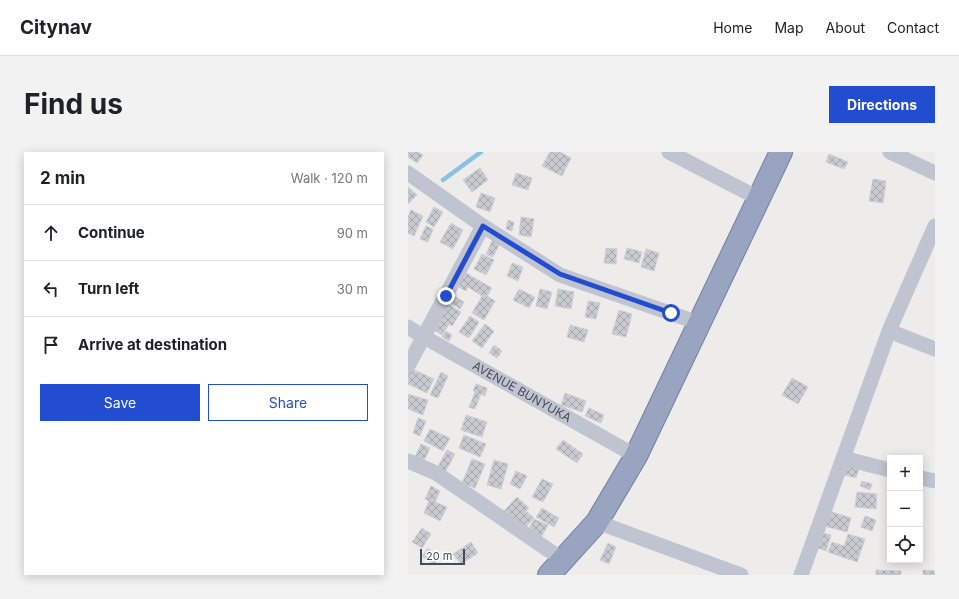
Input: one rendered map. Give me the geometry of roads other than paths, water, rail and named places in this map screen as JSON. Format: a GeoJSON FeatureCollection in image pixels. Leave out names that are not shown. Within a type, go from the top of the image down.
{"type":"FeatureCollection","features":[{"type":"Feature","properties":{"kind":"highway"},"geometry":{"type":"LineString","coordinates":[[556,568],[597,522],[636,456],[760,199],[781,152]]}},
{"type":"Feature","properties":{"kind":"street"},"geometry":{"type":"LineString","coordinates":[[669,152],[760,199]]}},
{"type":"Feature","properties":{"kind":"street"},"geometry":{"type":"LineString","coordinates":[[890,152],[935,173]]}},
{"type":"Feature","properties":{"kind":"street"},"geometry":{"type":"LineString","coordinates":[[408,173],[483,226],[560,274],[699,323]]}},
{"type":"Feature","properties":{"kind":"street"},"geometry":{"type":"LineString","coordinates":[[408,366],[483,226]]}},
{"type":"Feature","properties":{"kind":"street"},"geometry":{"type":"LineString","coordinates":[[801,575],[889,331],[935,226]]}},
{"type":"Feature","properties":{"kind":"street","name":"AVENUE BUNYUKA"},"geometry":{"type":"LineString","coordinates":[[408,327],[636,456]]}},
{"type":"Feature","properties":{"kind":"street"},"geometry":{"type":"LineString","coordinates":[[889,331],[935,349]]}},
{"type":"Feature","properties":{"kind":"street"},"geometry":{"type":"LineString","coordinates":[[843,458],[887,469]]}},
{"type":"Feature","properties":{"kind":"street"},"geometry":{"type":"LineString","coordinates":[[408,461],[436,473],[556,568]]}},
{"type":"Feature","properties":{"kind":"street"},"geometry":{"type":"LineString","coordinates":[[923,479],[935,481]]}},
{"type":"Feature","properties":{"kind":"street"},"geometry":{"type":"LineString","coordinates":[[597,522],[741,575]]}},
{"type":"Feature","properties":{"kind":"waterway"},"geometry":{"type":"LineString","coordinates":[[443,180],[481,152]]}}]}
